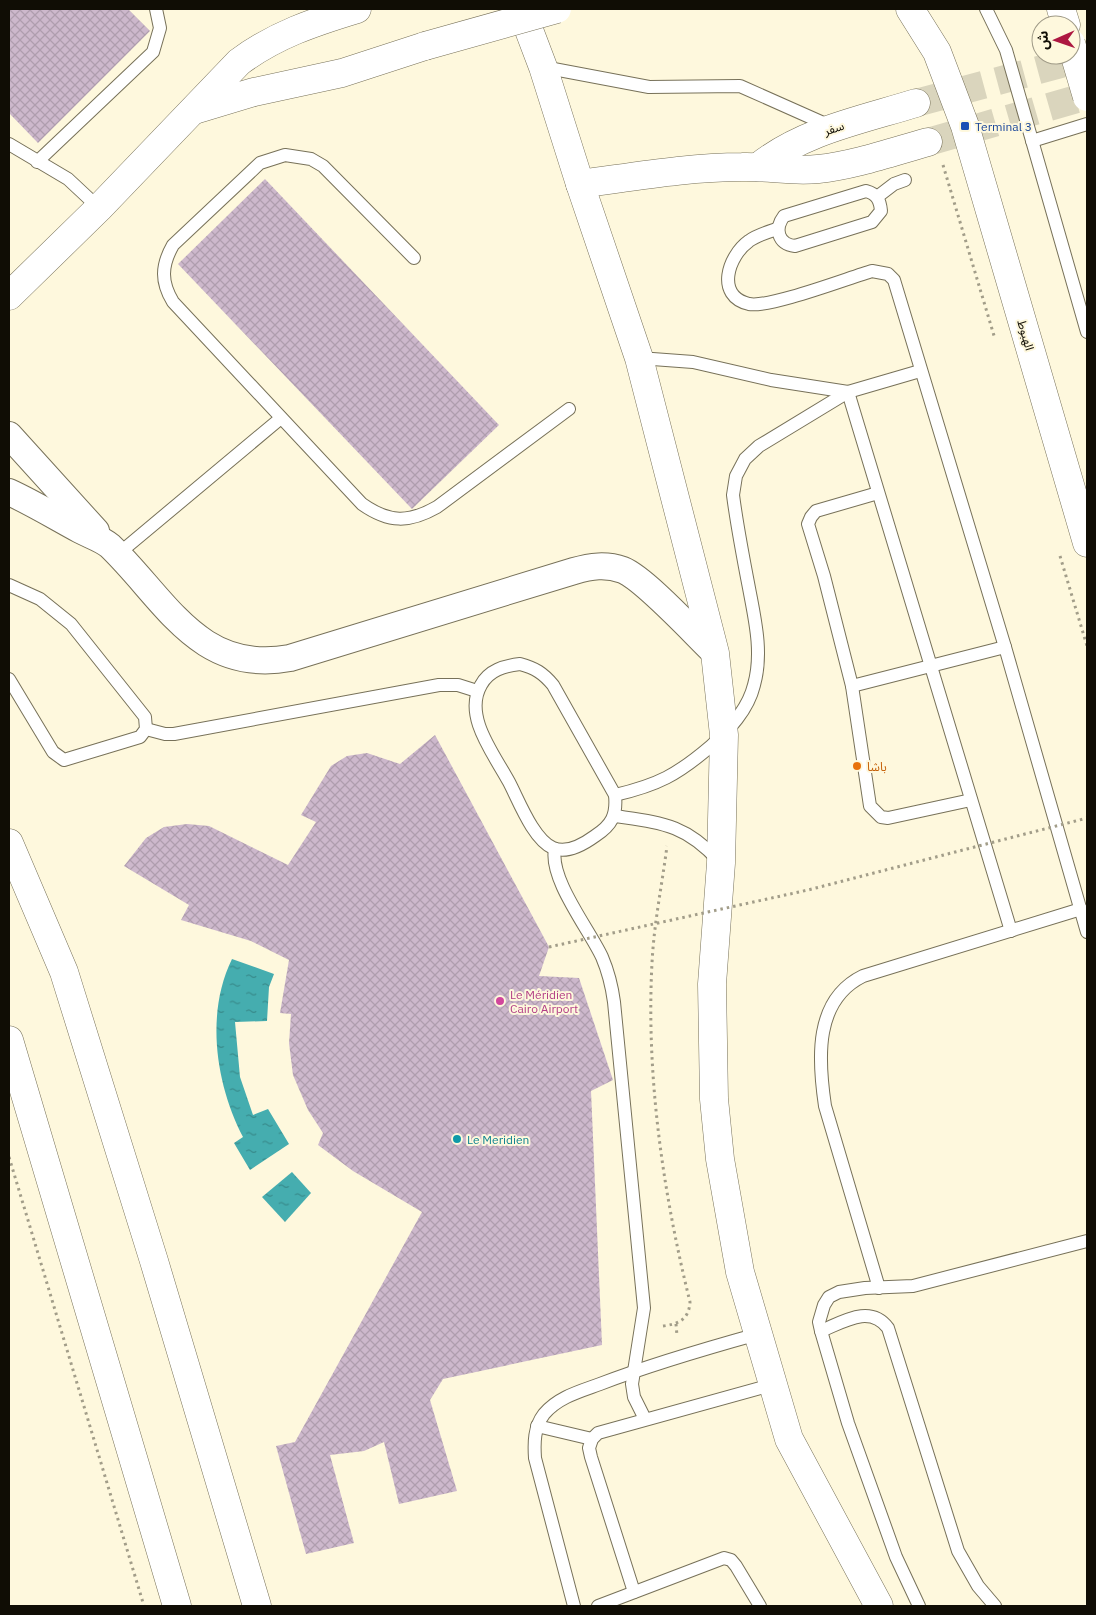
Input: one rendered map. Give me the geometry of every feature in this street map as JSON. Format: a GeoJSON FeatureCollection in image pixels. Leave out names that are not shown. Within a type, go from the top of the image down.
{"type":"FeatureCollection","features":[{"type":"Feature","properties":{"kind":"main road"},"geometry":{"type":"LineString","coordinates":[[9,296],[99,208],[239,62],[261,46],[291,31],[357,9]]}},
{"type":"Feature","properties":{"kind":"main road"},"geometry":{"type":"LineString","coordinates":[[521,9],[543,67],[580,184],[639,358],[715,654],[724,735],[720,863],[712,984],[714,1099],[728,1213],[740,1272],[775,1384],[789,1439],[878,1606]]}},
{"type":"Feature","properties":{"kind":"main road"},"geometry":{"type":"LineString","coordinates":[[194,110],[254,92],[334,76],[425,46],[557,9]]}},
{"type":"Feature","properties":{"kind":"main road","name":"الهبوط"},"geometry":{"type":"LineString","coordinates":[[910,9],[937,52],[965,126],[1087,543]]}},
{"type":"Feature","properties":{"kind":"main road"},"geometry":{"type":"LineString","coordinates":[[1078,65],[1087,97]]}},
{"type":"Feature","properties":{"kind":"main road","name":"سفر"},"geometry":{"type":"LineString","coordinates":[[758,167],[788,146],[834,128],[916,103]]}},
{"type":"Feature","properties":{"kind":"main road"},"geometry":{"type":"LineString","coordinates":[[580,184],[690,170],[758,167],[792,170],[833,167],[928,142]]}},
{"type":"Feature","properties":{"kind":"main road"},"geometry":{"type":"LineString","coordinates":[[9,843],[64,972],[154,1261],[257,1606]]}},
{"type":"Feature","properties":{"kind":"main road"},"geometry":{"type":"LineString","coordinates":[[9,1040],[177,1606]]}},
{"type":"Feature","properties":{"kind":"street"},"geometry":{"type":"LineString","coordinates":[[9,435],[194,636],[232,657],[252,661],[272,661],[290,658],[590,566],[606,566],[633,575],[715,654]]}},
{"type":"Feature","properties":{"kind":"street"},"geometry":{"type":"LineString","coordinates":[[9,492],[113,550]]}},
{"type":"Feature","properties":{"kind":"lane"},"geometry":{"type":"LineString","coordinates":[[37,162],[153,52],[160,28],[156,9]]}},
{"type":"Feature","properties":{"kind":"lane"},"geometry":{"type":"LineString","coordinates":[[986,9],[1001,36],[1087,332]]}},
{"type":"Feature","properties":{"kind":"lane"},"geometry":{"type":"LineString","coordinates":[[543,67],[650,87],[740,86],[834,128]]}},
{"type":"Feature","properties":{"kind":"lane"},"geometry":{"type":"LineString","coordinates":[[1032,141],[1087,124]]}},
{"type":"Feature","properties":{"kind":"lane"},"geometry":{"type":"LineString","coordinates":[[9,144],[68,179],[99,208]]}},
{"type":"Feature","properties":{"kind":"lane"},"geometry":{"type":"LineString","coordinates":[[414,258],[323,166],[311,159],[285,155],[260,163],[173,245],[166,259],[163,274],[166,289],[173,302],[362,504],[375,513],[391,518],[407,519],[423,515],[437,507],[569,409]]}},
{"type":"Feature","properties":{"kind":"lane"},"geometry":{"type":"LineString","coordinates":[[878,197],[894,184],[905,180]]}},
{"type":"Feature","properties":{"kind":"lane"},"geometry":{"type":"LineString","coordinates":[[777,229],[782,241],[795,246],[872,222],[881,211],[878,197],[873,193],[860,192],[784,216],[777,229],[748,241],[730,265],[727,274],[728,285],[732,294],[750,304],[772,302],[872,270],[882,271],[894,280],[1005,647],[1087,932]]}},
{"type":"Feature","properties":{"kind":"lane"},"geometry":{"type":"LineString","coordinates":[[639,358],[693,362],[771,380],[848,392]]}},
{"type":"Feature","properties":{"kind":"lane"},"geometry":{"type":"LineString","coordinates":[[615,795],[646,787],[669,778],[686,767],[724,735],[746,704],[754,687],[759,660],[757,631],[733,495],[736,476],[745,459],[759,446],[848,392],[920,371]]}},
{"type":"Feature","properties":{"kind":"lane"},"geometry":{"type":"LineString","coordinates":[[848,392],[1011,930]]}},
{"type":"Feature","properties":{"kind":"lane"},"geometry":{"type":"LineString","coordinates":[[113,550],[281,418]]}},
{"type":"Feature","properties":{"kind":"lane"},"geometry":{"type":"LineString","coordinates":[[878,493],[816,511],[808,524],[824,576],[852,686],[868,798],[874,812],[888,818],[971,800]]}},
{"type":"Feature","properties":{"kind":"lane"},"geometry":{"type":"LineString","coordinates":[[9,585],[40,599],[71,624],[145,716],[146,729],[140,737],[64,760],[53,752],[9,679]]}},
{"type":"Feature","properties":{"kind":"lane"},"geometry":{"type":"LineString","coordinates":[[852,686],[1005,647]]}},
{"type":"Feature","properties":{"kind":"lane"},"geometry":{"type":"LineString","coordinates":[[520,664],[533,668],[544,675],[553,685],[615,795],[615,816],[604,830],[580,846],[554,849],[537,834],[480,727],[475,710],[477,691],[484,680],[494,671],[506,666],[520,664]]}},
{"type":"Feature","properties":{"kind":"lane"},"geometry":{"type":"LineString","coordinates":[[146,729],[165,734],[174,734],[439,685],[458,685],[477,691]]}},
{"type":"Feature","properties":{"kind":"lane"},"geometry":{"type":"LineString","coordinates":[[615,816],[670,825],[702,843],[720,863]]}},
{"type":"Feature","properties":{"kind":"lane"},"geometry":{"type":"LineString","coordinates":[[554,849],[553,858],[556,874],[602,957],[612,988],[644,1308],[633,1371],[634,1397],[645,1419]]}},
{"type":"Feature","properties":{"kind":"lane"},"geometry":{"type":"LineString","coordinates":[[879,1288],[824,1106],[822,1078],[823,1034],[826,1017],[839,993],[846,986],[863,976],[1081,909]]}},
{"type":"Feature","properties":{"kind":"lane"},"geometry":{"type":"LineString","coordinates":[[919,1606],[896,1557],[848,1423],[821,1332],[820,1313],[829,1298],[851,1289],[901,1288],[923,1284],[1087,1241]]}},
{"type":"Feature","properties":{"kind":"lane"},"geometry":{"type":"LineString","coordinates":[[821,1332],[853,1318],[870,1314],[883,1322],[888,1328],[958,1551],[978,1586],[995,1606]]}},
{"type":"Feature","properties":{"kind":"lane"},"geometry":{"type":"LineString","coordinates":[[574,1606],[535,1458],[534,1443],[537,1426],[553,1405],[568,1397],[633,1371],[680,1355],[758,1334]]}},
{"type":"Feature","properties":{"kind":"lane"},"geometry":{"type":"LineString","coordinates":[[634,1592],[591,1457],[589,1448],[592,1439],[598,1433],[775,1384]]}},
{"type":"Feature","properties":{"kind":"lane"},"geometry":{"type":"LineString","coordinates":[[537,1426],[592,1439]]}},
{"type":"Feature","properties":{"kind":"lane"},"geometry":{"type":"LineString","coordinates":[[598,1606],[724,1558],[731,1560],[736,1566],[760,1606]]}},
{"type":"Feature","properties":{"kind":"path"},"geometry":{"type":"LineString","coordinates":[[548,948],[808,890],[1087,818]]}},
{"type":"Feature","properties":{"kind":"path"},"geometry":{"type":"LineString","coordinates":[[642,1328],[676,1324],[686,1316],[689,1309],[662,1153],[651,1020],[656,917],[670,825]]}},
{"type":"Feature","properties":{"kind":"path"},"geometry":{"type":"LineString","coordinates":[[9,1157],[144,1606]]}},
{"type":"Feature","properties":{"kind":"water"},"geometry":{"type":"Polygon","coordinates":[[[232,959],[274,974],[269,987],[267,1021],[235,1022],[240,1077],[253,1115],[268,1109],[289,1144],[250,1170],[234,1143],[243,1137],[226,1095],[217,1049],[216,1026],[219,1003],[224,980],[232,959]]]}},
{"type":"Feature","properties":{"kind":"water"},"geometry":{"type":"Polygon","coordinates":[[[292,1172],[311,1193],[285,1222],[262,1197],[292,1172]]]}},
{"type":"Feature","properties":{"kind":"building"},"geometry":{"type":"Polygon","coordinates":[[[9,9],[128,9],[150,31],[38,143],[9,113],[9,9]]]}},
{"type":"Feature","properties":{"kind":"building"},"geometry":{"type":"Polygon","coordinates":[[[265,179],[499,425],[412,509],[178,264],[265,179]]]}},
{"type":"Feature","properties":{"kind":"building","name":"Le Meridien"},"geometry":{"type":"Polygon","coordinates":[[[435,735],[549,947],[539,976],[579,978],[613,1080],[591,1091],[602,1345],[443,1379],[430,1400],[457,1491],[399,1504],[384,1442],[364,1451],[330,1455],[354,1543],[306,1554],[276,1446],[295,1442],[422,1212],[353,1171],[318,1145],[323,1133],[308,1110],[293,1075],[289,1043],[291,1014],[280,1013],[289,960],[251,941],[181,920],[189,905],[124,866],[146,838],[164,827],[187,824],[209,826],[288,865],[316,822],[301,815],[331,766],[347,756],[367,753],[400,764],[435,735]]]}},
{"type":"Feature","properties":{"kind":"tunnel"},"geometry":{"type":"LineString","coordinates":[[916,103],[1087,57]]}},
{"type":"Feature","properties":{"kind":"tunnel"},"geometry":{"type":"LineString","coordinates":[[928,142],[1087,96]]}},
{"type":"Feature","properties":{"kind":"place","name":"Terminal 3"},"geometry":{"type":"Point","coordinates":[965,126]}},
{"type":"Feature","properties":{"kind":"place","name":"باشا"},"geometry":{"type":"Point","coordinates":[857,766]}},
{"type":"Feature","properties":{"kind":"place","name":"Le Méridien Cairo Airport"},"geometry":{"type":"Point","coordinates":[500,1001]}},
{"type":"Feature","properties":{"kind":"place","name":"Le Meridien"},"geometry":{"type":"Point","coordinates":[457,1139]}}]}
